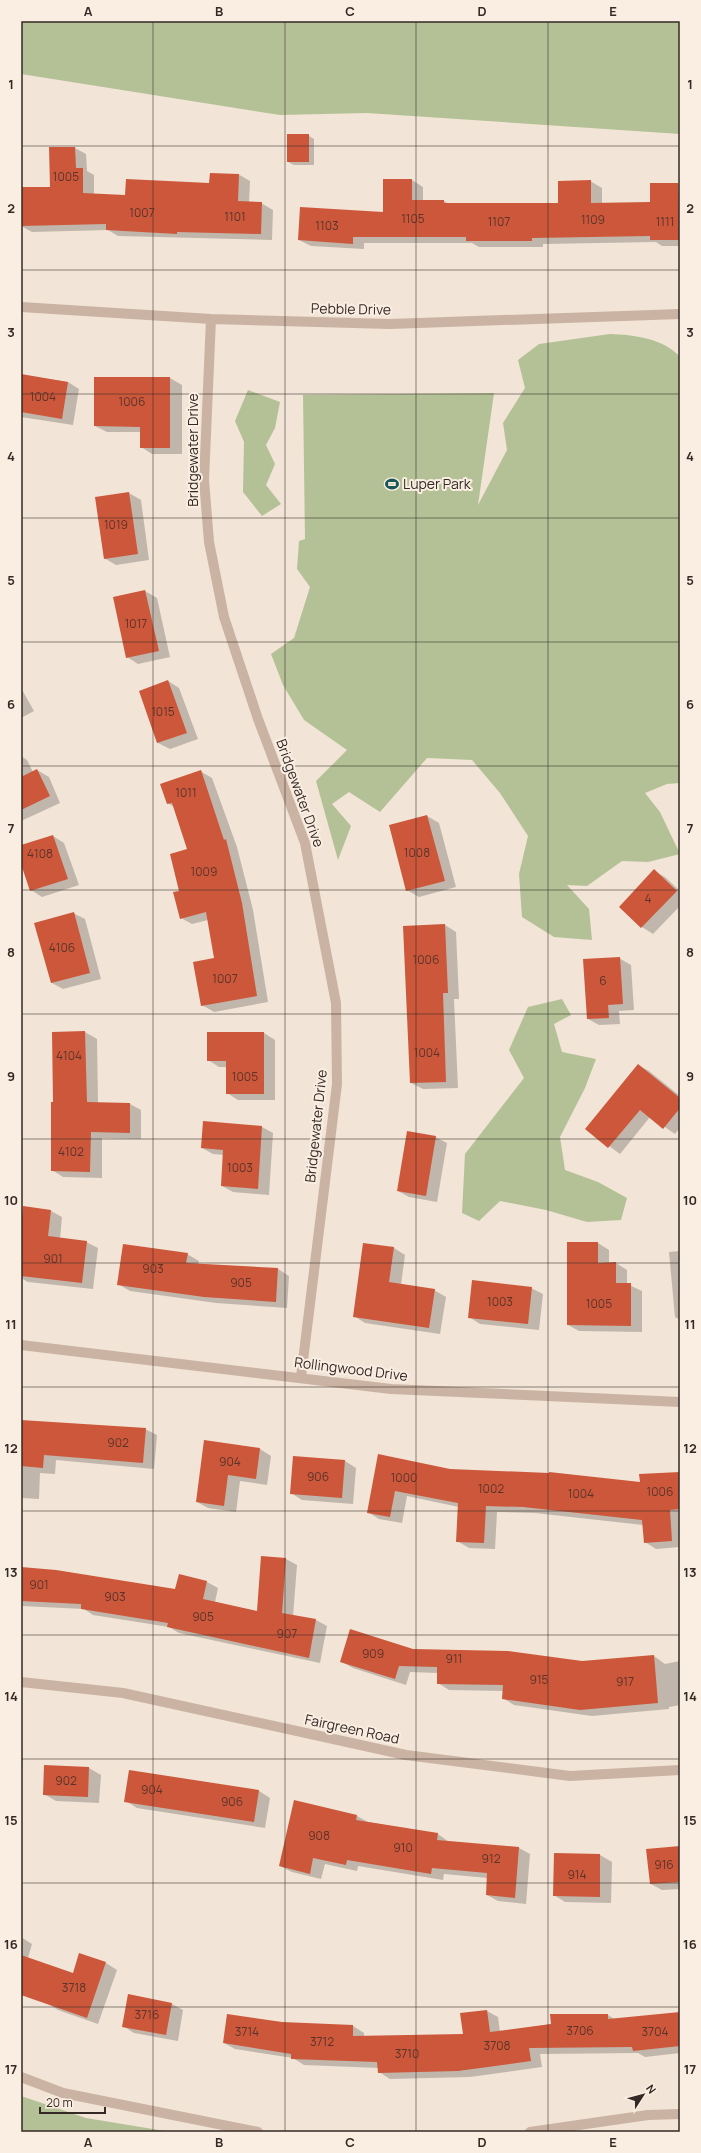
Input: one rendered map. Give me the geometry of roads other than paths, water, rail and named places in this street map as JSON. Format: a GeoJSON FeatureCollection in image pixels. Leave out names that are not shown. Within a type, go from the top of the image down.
{"type":"FeatureCollection","features":[{"type":"Feature","properties":{"kind":"street","name":"Pebble Drive"},"geometry":{"type":"LineString","coordinates":[[21,307],[211,319],[390,324],[680,314]]}},
{"type":"Feature","properties":{"kind":"street","name":"Bridgewater Drive"},"geometry":{"type":"LineString","coordinates":[[211,319],[204,480],[209,542],[224,617],[258,719],[305,843],[336,1003],[337,1084],[301,1377]]}},
{"type":"Feature","properties":{"kind":"street","name":"Rollingwood Drive"},"geometry":{"type":"LineString","coordinates":[[21,1345],[301,1377],[391,1389],[680,1402]]}},
{"type":"Feature","properties":{"kind":"street","name":"Fairgreen Road"},"geometry":{"type":"LineString","coordinates":[[21,1682],[124,1693],[406,1755],[570,1776],[680,1770]]}},
{"type":"Feature","properties":{"kind":"street"},"geometry":{"type":"LineString","coordinates":[[21,2077],[63,2093],[258,2132]]}},
{"type":"Feature","properties":{"kind":"street"},"geometry":{"type":"LineString","coordinates":[[530,2132],[648,2115],[680,2114]]}},
{"type":"Feature","properties":{"kind":"place","name":"Luper Park"},"geometry":{"type":"Point","coordinates":[392,484]}}]}
